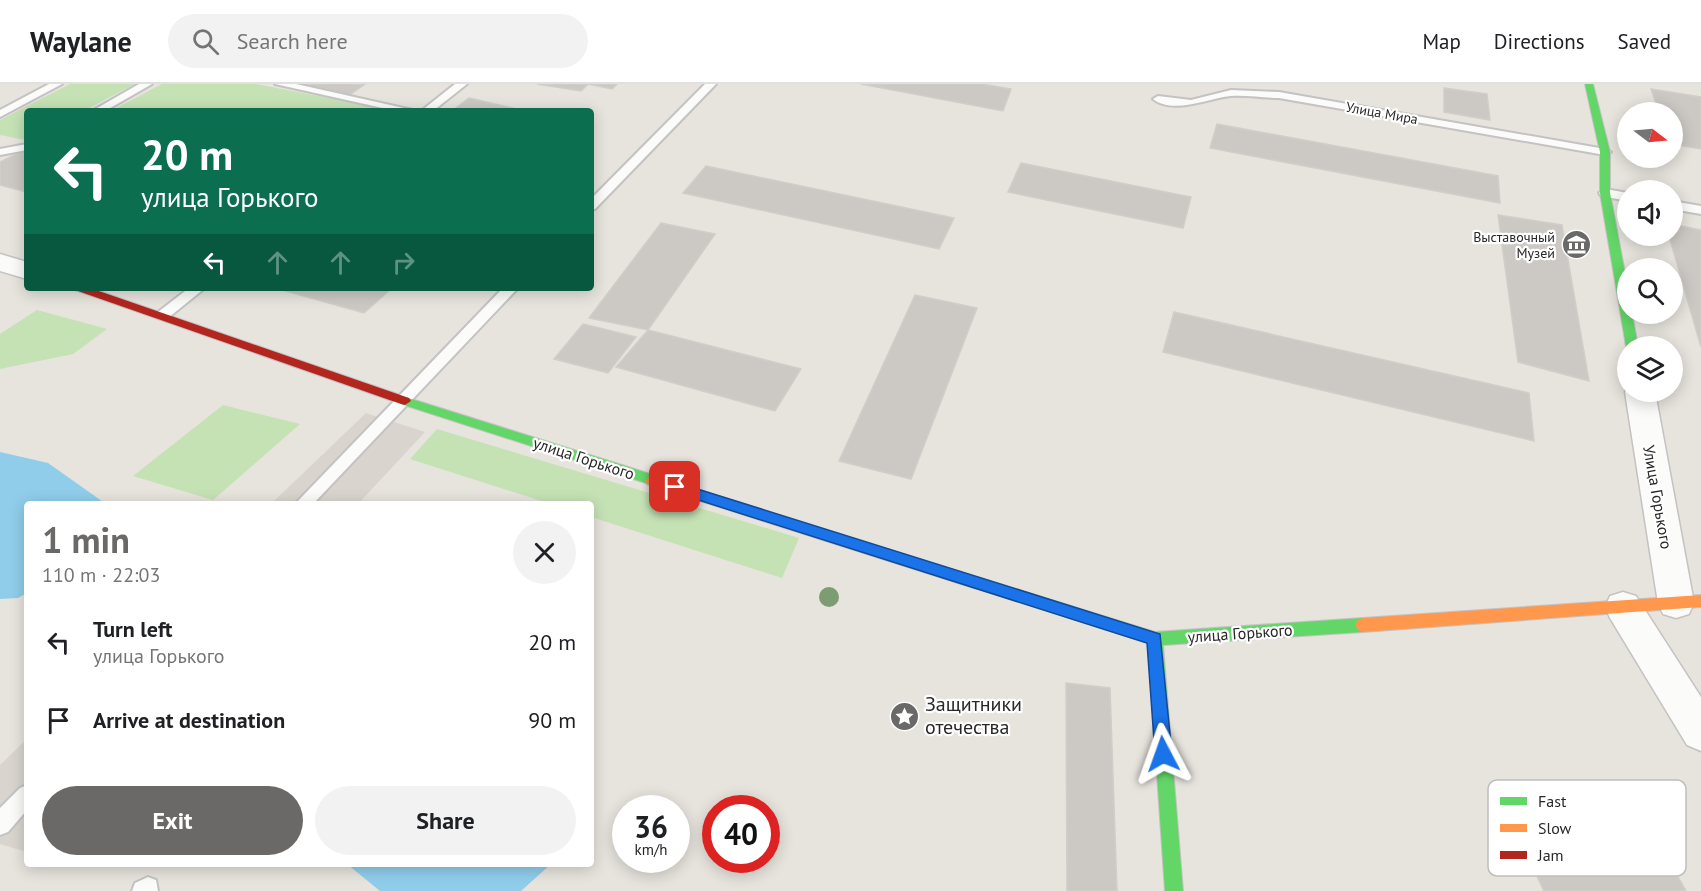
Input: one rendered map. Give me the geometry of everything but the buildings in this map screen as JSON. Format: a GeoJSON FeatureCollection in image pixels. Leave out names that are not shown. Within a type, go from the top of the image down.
{"type":"FeatureCollection","features":[{"type":"Feature","properties":{"kind":"street"},"geometry":{"type":"LineString","coordinates":[[1588,84],[1605,153],[1605,193],[1630,336]]}},
{"type":"Feature","properties":{"kind":"street"},"geometry":{"type":"LineString","coordinates":[[0,262],[24,270]]}},
{"type":"Feature","properties":{"kind":"street","name":"улица Горького"},"geometry":{"type":"LineString","coordinates":[[88,291],[163,315],[401,400],[1155,639],[1689,602]]}},
{"type":"Feature","properties":{"kind":"street","name":"Улица Горького"},"geometry":{"type":"LineString","coordinates":[[1642,402],[1689,602]]}},
{"type":"Feature","properties":{"kind":"street"},"geometry":{"type":"LineString","coordinates":[[1623,607],[1701,732]]}},
{"type":"Feature","properties":{"kind":"street"},"geometry":{"type":"LineString","coordinates":[[1155,639],[1174,891]]}},
{"type":"Feature","properties":{"kind":"lane"},"geometry":{"type":"LineString","coordinates":[[0,114],[57,84]]}},
{"type":"Feature","properties":{"kind":"lane"},"geometry":{"type":"LineString","coordinates":[[103,108],[147,84]]}},
{"type":"Feature","properties":{"kind":"lane"},"geometry":{"type":"LineString","coordinates":[[280,84],[397,108]]}},
{"type":"Feature","properties":{"kind":"lane"},"geometry":{"type":"LineString","coordinates":[[430,108],[462,84]]}},
{"type":"Feature","properties":{"kind":"lane"},"geometry":{"type":"LineString","coordinates":[[594,203],[711,84]]}},
{"type":"Feature","properties":{"kind":"lane","name":"Улица Мира"},"geometry":{"type":"LineString","coordinates":[[1158,99],[1191,104],[1231,93],[1270,94],[1605,153]]}},
{"type":"Feature","properties":{"kind":"lane"},"geometry":{"type":"LineString","coordinates":[[0,152],[24,148]]}},
{"type":"Feature","properties":{"kind":"lane"},"geometry":{"type":"LineString","coordinates":[[1605,193],[1617,195]]}},
{"type":"Feature","properties":{"kind":"lane"},"geometry":{"type":"LineString","coordinates":[[1683,207],[1701,210]]}},
{"type":"Feature","properties":{"kind":"lane"},"geometry":{"type":"LineString","coordinates":[[163,315],[194,291]]}},
{"type":"Feature","properties":{"kind":"lane"},"geometry":{"type":"LineString","coordinates":[[306,501],[508,291]]}},
{"type":"Feature","properties":{"kind":"lane"},"geometry":{"type":"LineString","coordinates":[[0,824],[24,798]]}},
{"type":"Feature","properties":{"kind":"green space"},"geometry":{"type":"Polygon","coordinates":[[[70,84],[135,84],[89,108],[24,108],[24,140],[0,135],[0,120],[70,84]]]}},
{"type":"Feature","properties":{"kind":"green space"},"geometry":{"type":"Polygon","coordinates":[[[162,84],[256,84],[381,108],[117,108],[162,84]]]}},
{"type":"Feature","properties":{"kind":"green space"},"geometry":{"type":"Polygon","coordinates":[[[37,310],[107,329],[73,354],[0,369],[0,334],[37,310]]]}},
{"type":"Feature","properties":{"kind":"green space"},"geometry":{"type":"Polygon","coordinates":[[[223,405],[300,424],[213,500],[133,476],[223,405]]]}},
{"type":"Feature","properties":{"kind":"green space"},"geometry":{"type":"Polygon","coordinates":[[[437,429],[799,538],[782,578],[594,518],[594,501],[542,501],[410,459],[437,429]]]}},
{"type":"Feature","properties":{"kind":"shaded area"},"geometry":{"type":"Polygon","coordinates":[[[366,413],[425,432],[361,501],[274,501],[366,413]]]}},
{"type":"Feature","properties":{"kind":"shaded area"},"geometry":{"type":"Polygon","coordinates":[[[24,742],[24,851],[0,844],[0,765],[24,742]]]}},
{"type":"Feature","properties":{"kind":"water"},"geometry":{"type":"Polygon","coordinates":[[[0,452],[48,463],[102,501],[24,501],[24,595],[18,598],[0,599],[0,452]]]}},
{"type":"Feature","properties":{"kind":"water"},"geometry":{"type":"Polygon","coordinates":[[[351,867],[548,867],[521,891],[380,891],[351,867]]]}},
{"type":"Feature","properties":{"kind":"traffic: fast"},"geometry":{"type":"LineString","coordinates":[[1589,84],[1605,152],[1605,193],[1630,336]]}},
{"type":"Feature","properties":{"kind":"traffic: fast"},"geometry":{"type":"LineString","coordinates":[[405,401],[652,480]]}},
{"type":"Feature","properties":{"kind":"traffic: fast"},"geometry":{"type":"LineString","coordinates":[[977,583],[1155,639],[1363,625]]}},
{"type":"Feature","properties":{"kind":"traffic: fast"},"geometry":{"type":"LineString","coordinates":[[1155,639],[1174,891]]}},
{"type":"Feature","properties":{"kind":"traffic: slow"},"geometry":{"type":"LineString","coordinates":[[652,480],[977,583]]}},
{"type":"Feature","properties":{"kind":"traffic: slow"},"geometry":{"type":"LineString","coordinates":[[1363,625],[1701,601]]}},
{"type":"Feature","properties":{"kind":"traffic: jam"},"geometry":{"type":"LineString","coordinates":[[88,291],[405,401]]}},
{"type":"Feature","properties":{"kind":"place","name":"Выставочный Музей"},"geometry":{"type":"Point","coordinates":[1576,245]}},
{"type":"Feature","properties":{"kind":"place","name":"Защитники отечества"},"geometry":{"type":"Point","coordinates":[904,716]}},
{"type":"Feature","properties":{"kind":"route"},"geometry":{"type":"LineString","coordinates":[[675,487],[1155,639],[1163,754]]}}]}
